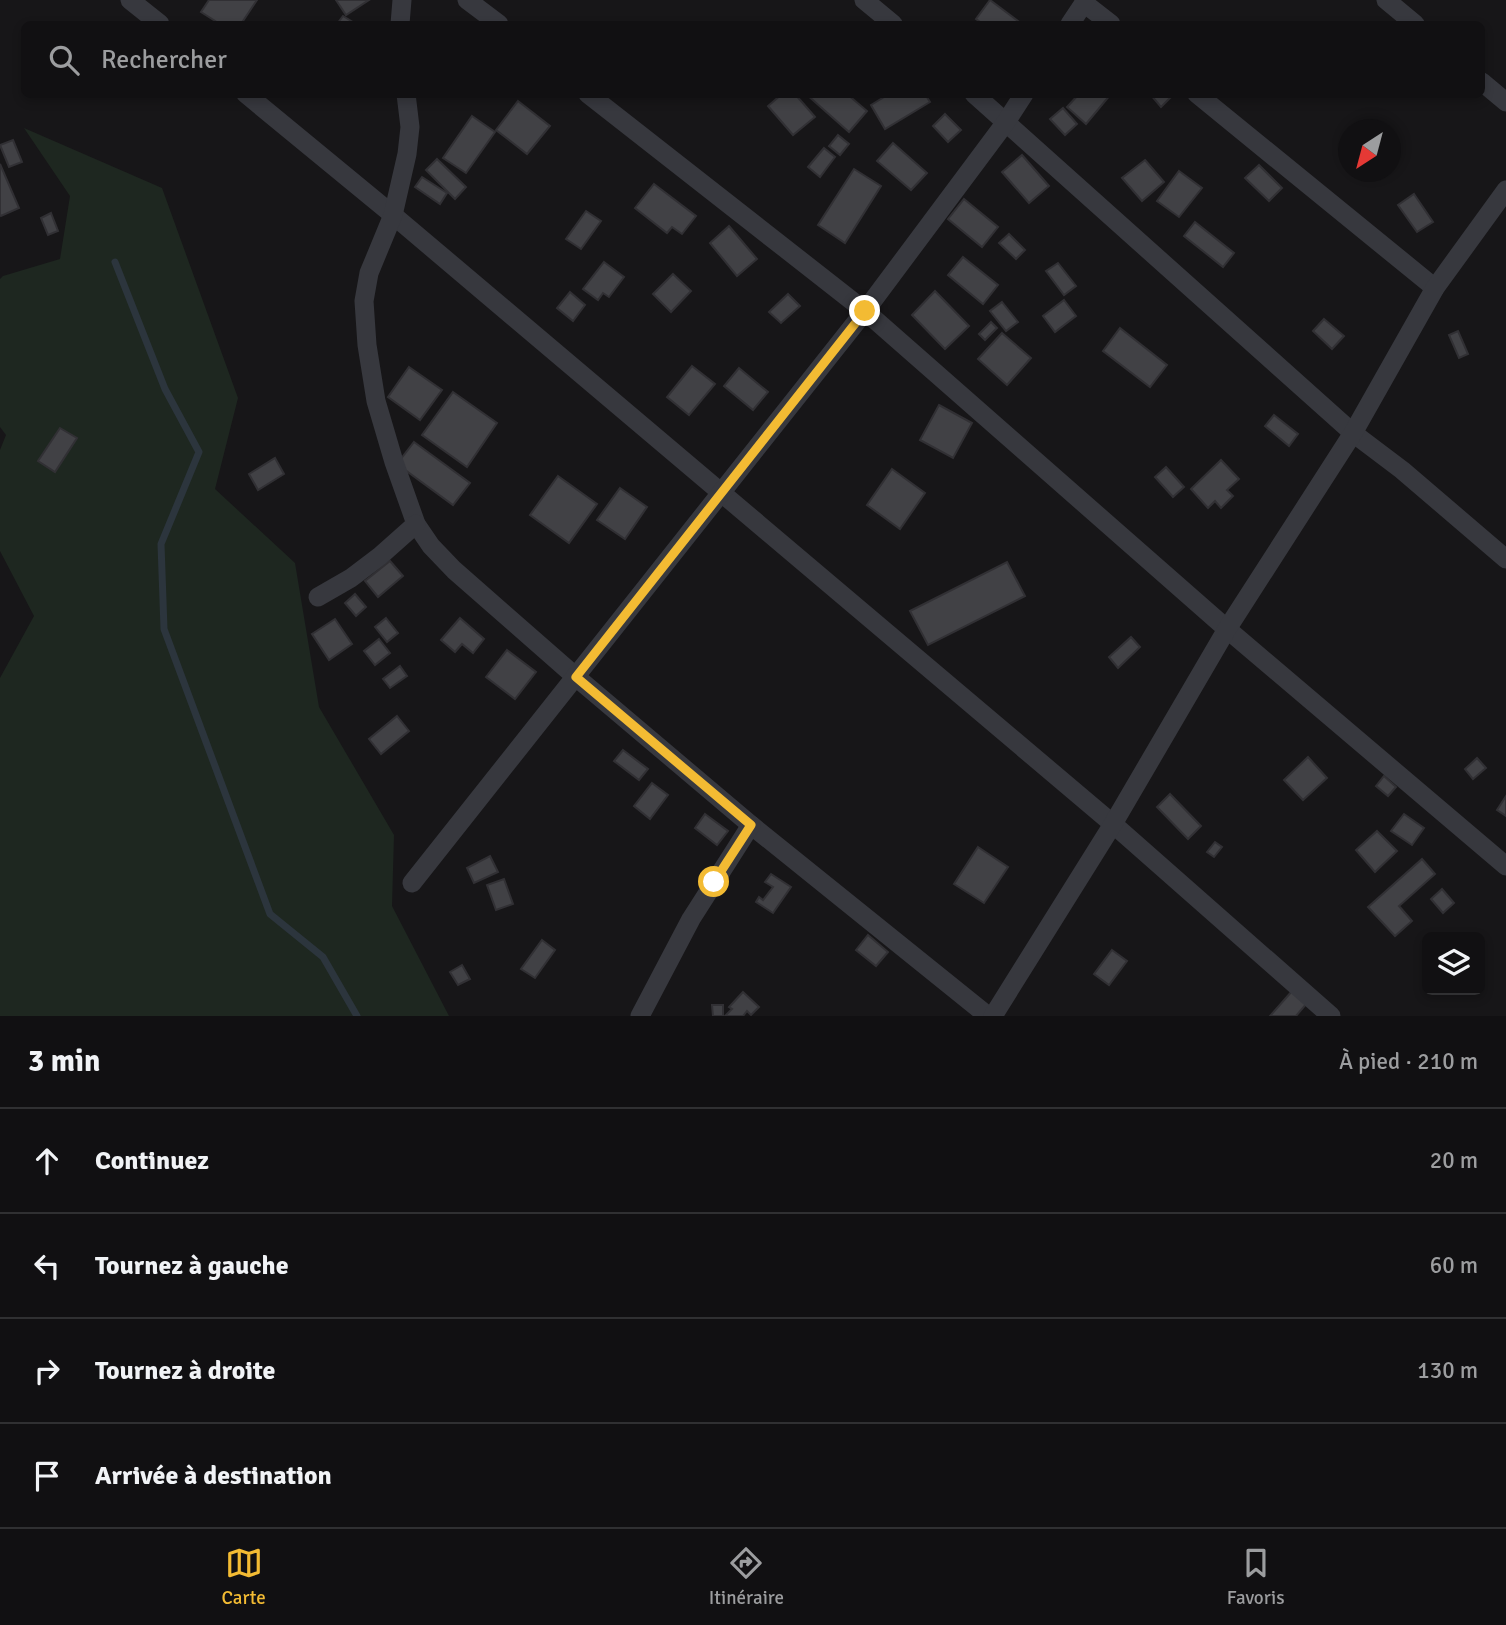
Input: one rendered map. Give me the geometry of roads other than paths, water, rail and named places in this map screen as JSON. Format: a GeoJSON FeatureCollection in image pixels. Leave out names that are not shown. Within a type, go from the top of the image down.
{"type":"FeatureCollection","features":[{"type":"Feature","properties":{"kind":"street"},"geometry":{"type":"LineString","coordinates":[[130,0],[156,21]]}},
{"type":"Feature","properties":{"kind":"street"},"geometry":{"type":"LineString","coordinates":[[400,21],[402,0]]}},
{"type":"Feature","properties":{"kind":"street"},"geometry":{"type":"LineString","coordinates":[[467,0],[495,21]]}},
{"type":"Feature","properties":{"kind":"street"},"geometry":{"type":"LineString","coordinates":[[864,0],[889,21]]}},
{"type":"Feature","properties":{"kind":"street"},"geometry":{"type":"LineString","coordinates":[[1386,0],[1411,21]]}},
{"type":"Feature","properties":{"kind":"street"},"geometry":{"type":"LineString","coordinates":[[1072,21],[1085,1],[1108,21]]}},
{"type":"Feature","properties":{"kind":"street"},"geometry":{"type":"LineString","coordinates":[[1485,84],[1506,102]]}},
{"type":"Feature","properties":{"kind":"street"},"geometry":{"type":"LineString","coordinates":[[251,98],[1113,824],[1331,1016]]}},
{"type":"Feature","properties":{"kind":"street"},"geometry":{"type":"LineString","coordinates":[[406,98],[410,127],[407,154],[393,215],[369,273],[364,300],[376,401],[416,524],[431,546],[454,570],[576,677],[751,825],[991,1016],[1113,824],[1227,629],[1353,433],[1436,288],[1506,190]]}},
{"type":"Feature","properties":{"kind":"street"},"geometry":{"type":"LineString","coordinates":[[593,98],[865,311],[1227,629],[1506,866]]}},
{"type":"Feature","properties":{"kind":"street"},"geometry":{"type":"LineString","coordinates":[[979,98],[1353,433],[1402,470],[1506,559]]}},
{"type":"Feature","properties":{"kind":"street"},"geometry":{"type":"LineString","coordinates":[[412,883],[865,311],[1021,98]]}},
{"type":"Feature","properties":{"kind":"street"},"geometry":{"type":"LineString","coordinates":[[1202,98],[1436,288]]}},
{"type":"Feature","properties":{"kind":"street"},"geometry":{"type":"LineString","coordinates":[[318,597],[351,578],[416,524]]}},
{"type":"Feature","properties":{"kind":"street"},"geometry":{"type":"LineString","coordinates":[[640,1016],[691,919],[751,825]]}},
{"type":"Feature","properties":{"kind":"waterway"},"geometry":{"type":"LineString","coordinates":[[115,262],[165,389],[199,452],[161,544],[164,629],[270,914],[323,957],[357,1016]]}}]}
